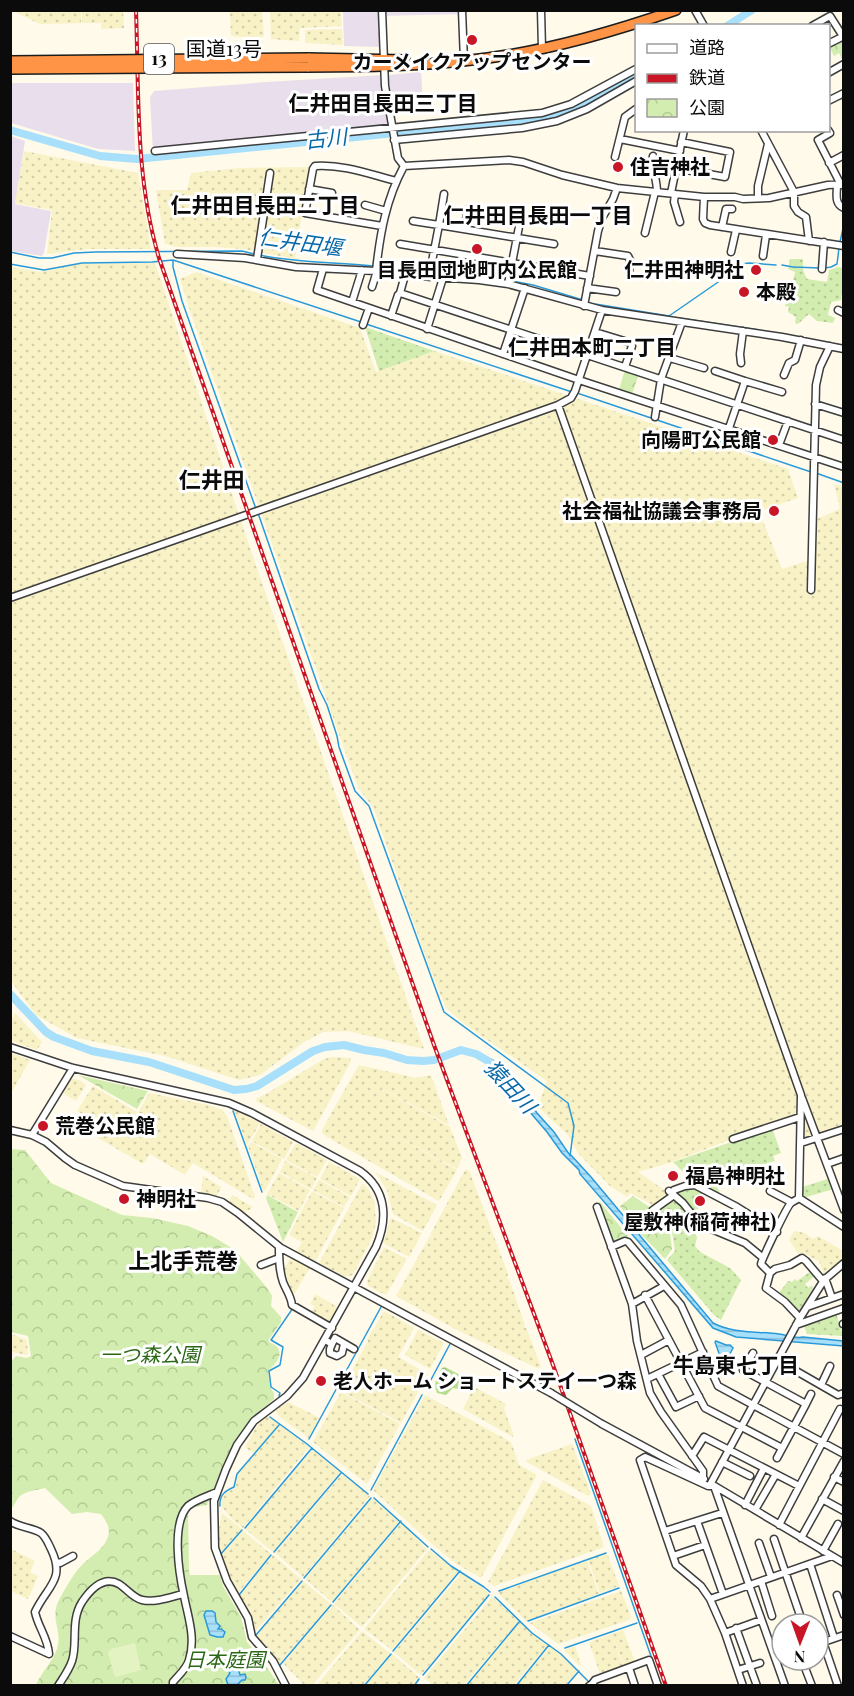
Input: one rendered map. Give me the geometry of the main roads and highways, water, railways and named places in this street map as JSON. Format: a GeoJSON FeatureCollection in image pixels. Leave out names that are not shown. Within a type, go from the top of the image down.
{"type":"FeatureCollection","features":[{"type":"Feature","properties":{"kind":"highway","name":"国道13号"},"geometry":{"type":"LineString","coordinates":[[10,61],[384,63],[464,61],[542,49],[601,34],[676,10]]}},
{"type":"Feature","properties":{"kind":"highway","name":"国道13号"},"geometry":{"type":"LineString","coordinates":[[10,69],[307,62]]}},
{"type":"Feature","properties":{"kind":"water"},"geometry":{"type":"Polygon","coordinates":[[[475,1054],[493,1060],[554,1132],[569,1154],[591,1177],[713,1323],[737,1331],[843,1341],[843,1346],[736,1337],[713,1328],[562,1153],[499,1076],[499,1073],[475,1054]]]}},
{"type":"Feature","properties":{"kind":"water"},"geometry":{"type":"Polygon","coordinates":[[[716,1341],[733,1348],[719,1375],[716,1375],[712,1363],[721,1359],[716,1341]]]}},
{"type":"Feature","properties":{"kind":"water"},"geometry":{"type":"Polygon","coordinates":[[[206,1611],[215,1613],[216,1622],[220,1626],[218,1629],[225,1632],[223,1637],[210,1635],[204,1615],[206,1611]]]}},
{"type":"Feature","properties":{"kind":"water"},"geometry":{"type":"Polygon","coordinates":[[[226,1667],[238,1668],[240,1675],[245,1674],[246,1677],[237,1685],[228,1685],[226,1679],[230,1673],[226,1667]]]}},
{"type":"Feature","properties":{"kind":"waterway","name":"古川"},"geometry":{"type":"LineString","coordinates":[[730,24],[752,10]]}},
{"type":"Feature","properties":{"kind":"waterway","name":"古川"},"geometry":{"type":"LineString","coordinates":[[10,130],[100,156],[137,159],[546,117],[565,112],[602,95],[635,76]]}},
{"type":"Feature","properties":{"kind":"waterway","name":"仁井田堰"},"geometry":{"type":"LineString","coordinates":[[840,242],[844,224]]}},
{"type":"Feature","properties":{"kind":"waterway","name":"仁井田堰"},"geometry":{"type":"LineString","coordinates":[[825,268],[837,264],[839,248]]}},
{"type":"Feature","properties":{"kind":"waterway","name":"仁井田堰"},"geometry":{"type":"LineString","coordinates":[[10,252],[39,258],[96,252],[242,251],[254,254]]}},
{"type":"Feature","properties":{"kind":"waterway","name":"仁井田堰"},"geometry":{"type":"LineString","coordinates":[[259,255],[302,261],[373,266]]}},
{"type":"Feature","properties":{"kind":"waterway"},"geometry":{"type":"LineString","coordinates":[[173,260],[182,301],[256,509]]}},
{"type":"Feature","properties":{"kind":"waterway"},"geometry":{"type":"LineString","coordinates":[[10,264],[44,270],[82,263],[173,260],[361,322]]}},
{"type":"Feature","properties":{"kind":"waterway","name":"仁井田堰"},"geometry":{"type":"LineString","coordinates":[[589,303],[669,316],[741,264],[776,265]]}},
{"type":"Feature","properties":{"kind":"waterway","name":"仁井田堰"},"geometry":{"type":"LineString","coordinates":[[782,265],[820,268]]}},
{"type":"Feature","properties":{"kind":"waterway","name":"仁井田堰"},"geometry":{"type":"LineString","coordinates":[[378,267],[427,271]]}},
{"type":"Feature","properties":{"kind":"waterway","name":"仁井田堰"},"geometry":{"type":"LineString","coordinates":[[432,272],[471,274],[507,280]]}},
{"type":"Feature","properties":{"kind":"waterway","name":"仁井田堰"},"geometry":{"type":"LineString","coordinates":[[512,281],[583,300]]}},
{"type":"Feature","properties":{"kind":"waterway"},"geometry":{"type":"LineString","coordinates":[[679,318],[759,330]]}},
{"type":"Feature","properties":{"kind":"waterway"},"geometry":{"type":"LineString","coordinates":[[366,324],[572,392]]}},
{"type":"Feature","properties":{"kind":"waterway"},"geometry":{"type":"LineString","coordinates":[[765,331],[776,333]]}},
{"type":"Feature","properties":{"kind":"waterway"},"geometry":{"type":"LineString","coordinates":[[577,393],[811,472]]}},
{"type":"Feature","properties":{"kind":"waterway"},"geometry":{"type":"LineString","coordinates":[[816,473],[844,483]]}},
{"type":"Feature","properties":{"kind":"waterway"},"geometry":{"type":"LineString","coordinates":[[258,513],[319,689],[327,705],[355,791],[369,806],[444,1012],[568,1103],[574,1126],[570,1156]]}},
{"type":"Feature","properties":{"kind":"waterway","name":"猿田川"},"geometry":{"type":"LineString","coordinates":[[10,994],[46,1032],[54,1037],[92,1051],[149,1062],[234,1090],[257,1086],[313,1051],[325,1047],[344,1045],[407,1060],[423,1061],[434,1060],[461,1050],[476,1054],[490,1062]]}},
{"type":"Feature","properties":{"kind":"waterway"},"geometry":{"type":"LineString","coordinates":[[233,1111],[262,1192]]}},
{"type":"Feature","properties":{"kind":"waterway"},"geometry":{"type":"LineString","coordinates":[[309,1439],[381,1307]]}},
{"type":"Feature","properties":{"kind":"waterway"},"geometry":{"type":"LineString","coordinates":[[279,1396],[280,1393],[271,1387],[269,1371],[280,1365],[283,1347],[271,1340],[293,1308]]}},
{"type":"Feature","properties":{"kind":"waterway"},"geometry":{"type":"LineString","coordinates":[[426,1389],[450,1344]]}},
{"type":"Feature","properties":{"kind":"waterway"},"geometry":{"type":"LineString","coordinates":[[371,1490],[422,1395]]}},
{"type":"Feature","properties":{"kind":"waterway"},"geometry":{"type":"LineString","coordinates":[[270,1417],[368,1494]]}},
{"type":"Feature","properties":{"kind":"waterway"},"geometry":{"type":"LineString","coordinates":[[220,1506],[223,1494],[234,1487],[237,1474],[279,1425]]}},
{"type":"Feature","properties":{"kind":"waterway"},"geometry":{"type":"LineString","coordinates":[[575,1439],[652,1659]]}},
{"type":"Feature","properties":{"kind":"waterway"},"geometry":{"type":"LineString","coordinates":[[245,1528],[312,1448]]}},
{"type":"Feature","properties":{"kind":"waterway"},"geometry":{"type":"LineString","coordinates":[[274,1552],[341,1473]]}},
{"type":"Feature","properties":{"kind":"waterway"},"geometry":{"type":"LineString","coordinates":[[304,1578],[371,1498]]}},
{"type":"Feature","properties":{"kind":"waterway"},"geometry":{"type":"LineString","coordinates":[[374,1498],[428,1547]]}},
{"type":"Feature","properties":{"kind":"waterway"},"geometry":{"type":"LineString","coordinates":[[333,1602],[401,1521]]}},
{"type":"Feature","properties":{"kind":"waterway"},"geometry":{"type":"LineString","coordinates":[[220,1555],[242,1530]]}},
{"type":"Feature","properties":{"kind":"waterway"},"geometry":{"type":"LineString","coordinates":[[431,1549],[451,1566],[490,1592]]}},
{"type":"Feature","properties":{"kind":"waterway"},"geometry":{"type":"LineString","coordinates":[[499,1591],[606,1553]]}},
{"type":"Feature","properties":{"kind":"waterway"},"geometry":{"type":"LineString","coordinates":[[239,1595],[271,1555]]}},
{"type":"Feature","properties":{"kind":"waterway"},"geometry":{"type":"LineString","coordinates":[[393,1651],[460,1571]]}},
{"type":"Feature","properties":{"kind":"waterway"},"geometry":{"type":"LineString","coordinates":[[256,1635],[302,1581]]}},
{"type":"Feature","properties":{"kind":"waterway"},"geometry":{"type":"LineString","coordinates":[[528,1621],[619,1588]]}},
{"type":"Feature","properties":{"kind":"waterway"},"geometry":{"type":"LineString","coordinates":[[423,1675],[489,1595]]}},
{"type":"Feature","properties":{"kind":"waterway"},"geometry":{"type":"LineString","coordinates":[[495,1597],[532,1633],[561,1654],[589,1682]]}},
{"type":"Feature","properties":{"kind":"waterway"},"geometry":{"type":"LineString","coordinates":[[280,1665],[331,1605]]}},
{"type":"Feature","properties":{"kind":"waterway"},"geometry":{"type":"LineString","coordinates":[[466,1686],[519,1622]]}},
{"type":"Feature","properties":{"kind":"waterway"},"geometry":{"type":"LineString","coordinates":[[565,1648],[637,1623]]}},
{"type":"Feature","properties":{"kind":"waterway"},"geometry":{"type":"LineString","coordinates":[[516,1686],[549,1645]]}},
{"type":"Feature","properties":{"kind":"waterway"},"geometry":{"type":"LineString","coordinates":[[364,1686],[391,1654]]}},
{"type":"Feature","properties":{"kind":"waterway"},"geometry":{"type":"LineString","coordinates":[[566,1686],[579,1671]]}},
{"type":"Feature","properties":{"kind":"waterway"},"geometry":{"type":"LineString","coordinates":[[657,1675],[661,1686]]}},
{"type":"Feature","properties":{"kind":"waterway"},"geometry":{"type":"LineString","coordinates":[[414,1686],[419,1679]]}},
{"type":"Feature","properties":{"kind":"railway"},"geometry":{"type":"LineString","coordinates":[[136,10],[142,166],[151,228],[159,258],[434,1045],[553,1365],[666,1686]]}},
{"type":"Feature","properties":{"kind":"place","name":"カーメイクアップセンター"},"geometry":{"type":"Point","coordinates":[472,40]}},
{"type":"Feature","properties":{"kind":"place","name":"住吉神社"},"geometry":{"type":"Point","coordinates":[618,167]}},
{"type":"Feature","properties":{"kind":"place","name":"目長田団地町内公民館"},"geometry":{"type":"Point","coordinates":[477,249]}},
{"type":"Feature","properties":{"kind":"place","name":"仁井田神明社"},"geometry":{"type":"Point","coordinates":[756,270]}},
{"type":"Feature","properties":{"kind":"place","name":"本殿"},"geometry":{"type":"Point","coordinates":[744,292]}},
{"type":"Feature","properties":{"kind":"place","name":"向陽町公民館"},"geometry":{"type":"Point","coordinates":[773,440]}},
{"type":"Feature","properties":{"kind":"place","name":"社会福祉協議会事務局"},"geometry":{"type":"Point","coordinates":[774,511]}},
{"type":"Feature","properties":{"kind":"place","name":"荒巻公民館"},"geometry":{"type":"Point","coordinates":[43,1126]}},
{"type":"Feature","properties":{"kind":"place","name":"福島神明社"},"geometry":{"type":"Point","coordinates":[673,1176]}},
{"type":"Feature","properties":{"kind":"place","name":"神明社"},"geometry":{"type":"Point","coordinates":[124,1199]}},
{"type":"Feature","properties":{"kind":"place","name":"屋敷神(稲荷神社)"},"geometry":{"type":"Point","coordinates":[700,1201]}},
{"type":"Feature","properties":{"kind":"place","name":"老人ホーム ショートステイ一つ森"},"geometry":{"type":"Point","coordinates":[321,1381]}},
{"type":"Feature","properties":{"kind":"district","name":"仁井田目長田三丁目"},"geometry":{"type":"Point","coordinates":[383,104]}},
{"type":"Feature","properties":{"kind":"district","name":"仁井田目長田二丁目"},"geometry":{"type":"Point","coordinates":[265,206]}},
{"type":"Feature","properties":{"kind":"district","name":"仁井田目長田一丁目"},"geometry":{"type":"Point","coordinates":[538,216]}},
{"type":"Feature","properties":{"kind":"district","name":"仁井田本町二丁目"},"geometry":{"type":"Point","coordinates":[592,348]}},
{"type":"Feature","properties":{"kind":"district","name":"仁井田"},"geometry":{"type":"Point","coordinates":[212,480]}},
{"type":"Feature","properties":{"kind":"district","name":"上北手荒巻"},"geometry":{"type":"Point","coordinates":[183,1261]}},
{"type":"Feature","properties":{"kind":"district","name":"牛島東七丁目"},"geometry":{"type":"Point","coordinates":[736,1366]}},
{"type":"Feature","properties":{"kind":"park label","name":"一つ森公園"},"geometry":{"type":"Point","coordinates":[150,1355]}},
{"type":"Feature","properties":{"kind":"park label","name":"日本庭園"},"geometry":{"type":"Point","coordinates":[225,1660]}}]}
